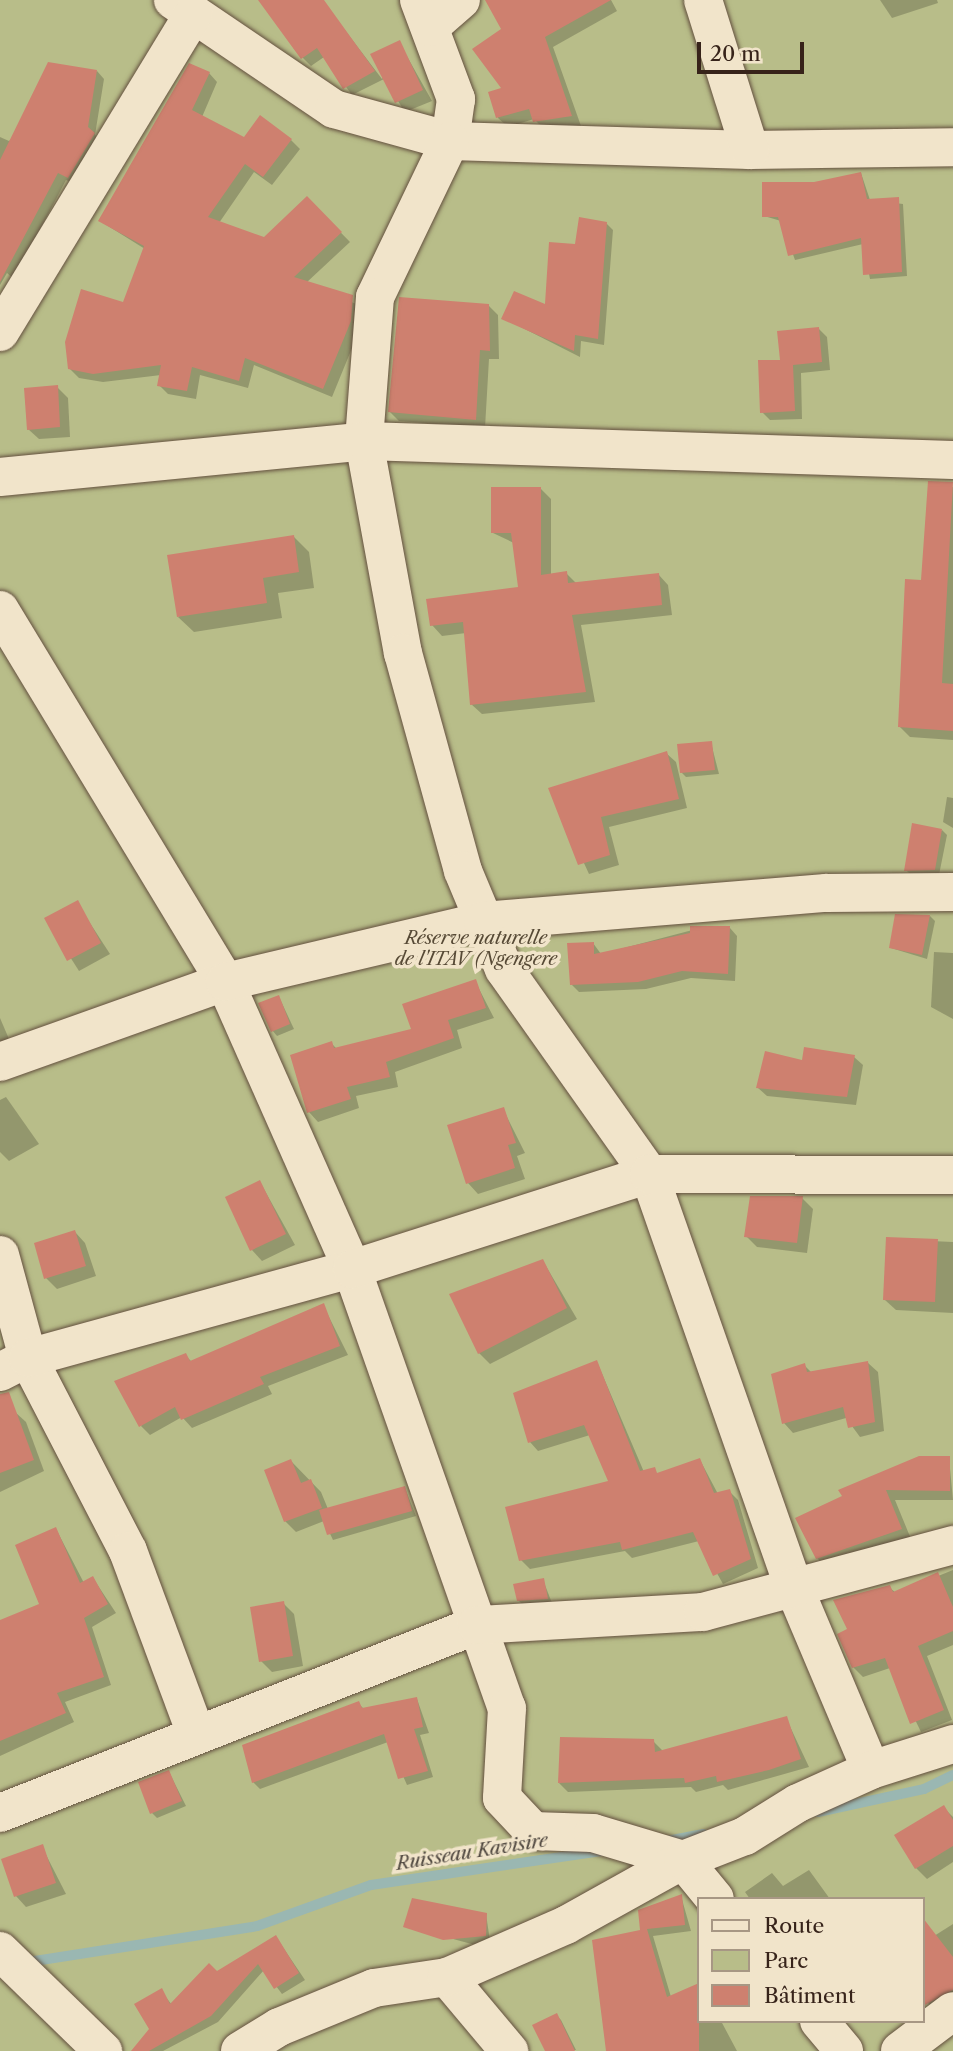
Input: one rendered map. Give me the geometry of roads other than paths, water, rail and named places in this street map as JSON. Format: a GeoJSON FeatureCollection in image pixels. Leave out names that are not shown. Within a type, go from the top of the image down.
{"type":"FeatureCollection","features":[{"type":"Feature","properties":{"kind":"street"},"geometry":{"type":"LineString","coordinates":[[461,0],[424,14],[456,99],[450,141],[375,297],[365,441],[403,653],[463,872],[483,921],[504,969],[649,1174],[795,1590],[871,1770]]}},
{"type":"Feature","properties":{"kind":"street"},"geometry":{"type":"LineString","coordinates":[[703,0],[750,150]]}},
{"type":"Feature","properties":{"kind":"street"},"geometry":{"type":"LineString","coordinates":[[0,332],[183,7],[334,109],[450,141],[750,150],[953,147]]}},
{"type":"Feature","properties":{"kind":"street"},"geometry":{"type":"LineString","coordinates":[[0,477],[365,441],[953,460]]}},
{"type":"Feature","properties":{"kind":"street"},"geometry":{"type":"LineString","coordinates":[[0,610],[225,982],[352,1269],[507,1708],[502,1798],[533,1831],[593,1833],[628,1847],[682,1860],[713,1897]]}},
{"type":"Feature","properties":{"kind":"street"},"geometry":{"type":"LineString","coordinates":[[0,1062],[225,982],[483,921],[825,893],[953,892]]}},
{"type":"Feature","properties":{"kind":"street"},"geometry":{"type":"LineString","coordinates":[[14,1365],[352,1269],[649,1174],[953,1175]]}},
{"type":"Feature","properties":{"kind":"street"},"geometry":{"type":"LineString","coordinates":[[0,1255],[14,1365],[128,1551],[195,1731]]}},
{"type":"Feature","properties":{"kind":"street"},"geometry":{"type":"LineString","coordinates":[[0,1814],[195,1731],[477,1625],[703,1612],[795,1590],[953,1545]]}},
{"type":"Feature","properties":{"kind":"street"},"geometry":{"type":"LineString","coordinates":[[240,2051],[279,2027],[374,1988],[447,1977],[566,1925],[682,1860],[745,1836],[798,1803],[871,1770],[953,1744]]}},
{"type":"Feature","properties":{"kind":"street"},"geometry":{"type":"LineString","coordinates":[[0,1951],[56,2001],[103,2051]]}},
{"type":"Feature","properties":{"kind":"street"},"geometry":{"type":"LineString","coordinates":[[447,1977],[509,2051]]}},
{"type":"Feature","properties":{"kind":"street"},"geometry":{"type":"LineString","coordinates":[[900,2051],[953,2011]]}},
{"type":"Feature","properties":{"kind":"street"},"geometry":{"type":"LineString","coordinates":[[821,2023],[844,2051]]}},
{"type":"Feature","properties":{"kind":"waterway","name":"Ruisseau Kavisire"},"geometry":{"type":"LineString","coordinates":[[818,1812],[924,1789],[953,1775]]}},
{"type":"Feature","properties":{"kind":"waterway","name":"Ruisseau Kavisire"},"geometry":{"type":"LineString","coordinates":[[667,1841],[703,1834]]}},
{"type":"Feature","properties":{"kind":"waterway","name":"Ruisseau Kavisire"},"geometry":{"type":"LineString","coordinates":[[22,1963],[257,1926],[371,1885],[602,1851]]}},
{"type":"Feature","properties":{"kind":"park label","name":"Réserve naturelle de l'ITAV (Ngengere"},"geometry":{"type":"Point","coordinates":[476,949]}}]}
